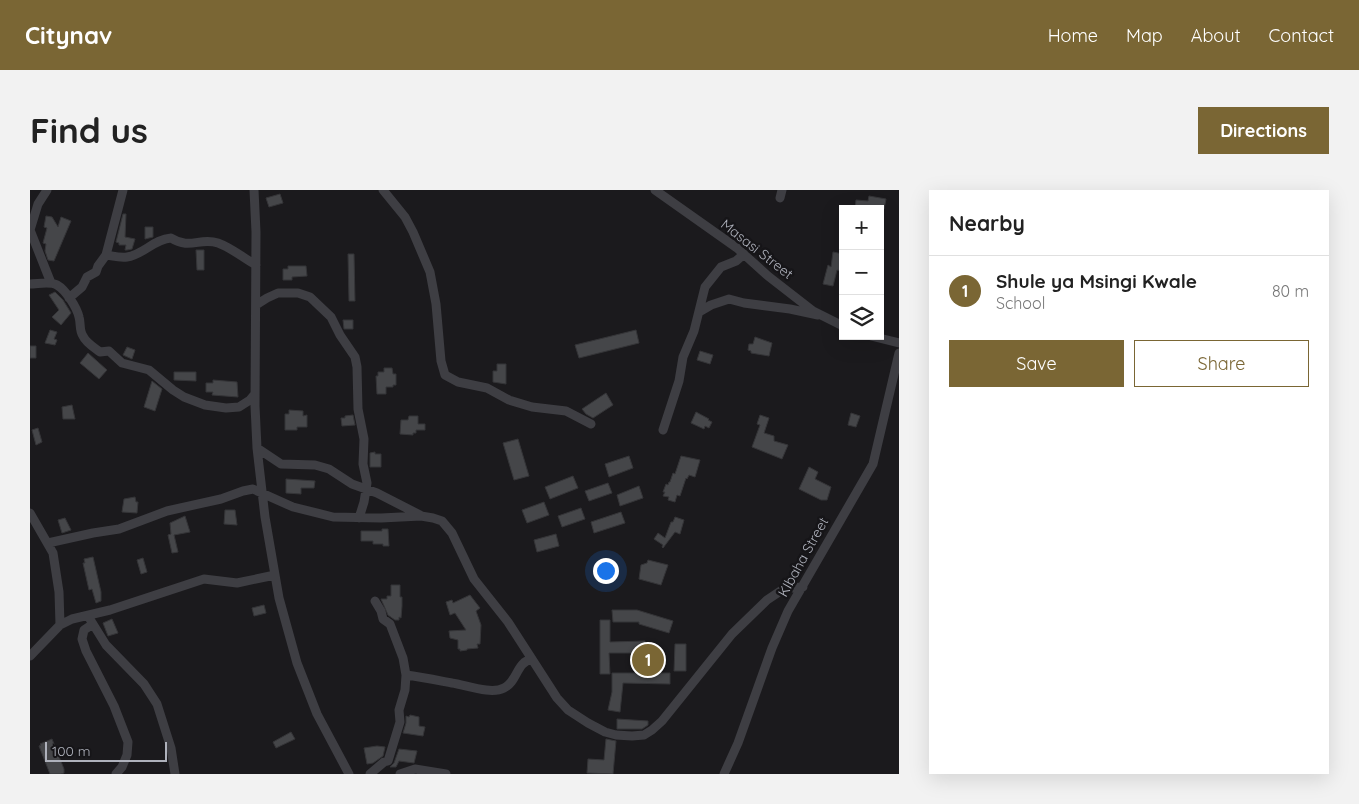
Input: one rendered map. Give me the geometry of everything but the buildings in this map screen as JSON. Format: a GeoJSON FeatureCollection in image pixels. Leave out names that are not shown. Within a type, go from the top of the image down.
{"type":"FeatureCollection","features":[{"type":"Feature","properties":{"kind":"street"},"geometry":{"type":"LineString","coordinates":[[47,190],[38,204],[30,230],[51,283]]}},
{"type":"Feature","properties":{"kind":"street"},"geometry":{"type":"LineString","coordinates":[[70,298],[82,287],[88,277],[96,272],[106,255],[123,190]]}},
{"type":"Feature","properties":{"kind":"street"},"geometry":{"type":"LineString","coordinates":[[254,190],[256,448],[275,575],[279,598],[297,663],[317,714],[349,774]]}},
{"type":"Feature","properties":{"kind":"street"},"geometry":{"type":"LineString","coordinates":[[383,190],[405,217],[430,272],[436,304],[441,361],[445,374],[458,382],[487,388],[509,400],[532,407],[566,411],[591,424]]}},
{"type":"Feature","properties":{"kind":"street","name":"Masasi Street"},"geometry":{"type":"LineString","coordinates":[[655,190],[744,254],[768,276],[821,316],[839,324]]}},
{"type":"Feature","properties":{"kind":"street"},"geometry":{"type":"LineString","coordinates":[[106,255],[128,257],[136,255],[158,241],[171,238],[178,242],[189,244],[216,242],[256,265]]}},
{"type":"Feature","properties":{"kind":"street"},"geometry":{"type":"LineString","coordinates":[[663,430],[678,381],[683,357],[700,312],[704,291],[711,279],[721,268],[736,261],[744,254]]}},
{"type":"Feature","properties":{"kind":"street"},"geometry":{"type":"LineString","coordinates":[[30,284],[51,283],[57,285],[70,298],[79,315],[83,336],[89,343],[100,352],[108,350],[122,363],[149,370],[184,396],[205,405],[234,408],[245,404],[255,394]]}},
{"type":"Feature","properties":{"kind":"street"},"geometry":{"type":"LineString","coordinates":[[256,305],[278,293],[298,293],[310,297],[331,317],[340,335],[355,356],[358,409],[364,439],[363,454],[367,483],[359,518]]}},
{"type":"Feature","properties":{"kind":"street"},"geometry":{"type":"LineString","coordinates":[[700,312],[710,305],[730,299],[821,316]]}},
{"type":"Feature","properties":{"kind":"street"},"geometry":{"type":"LineString","coordinates":[[884,339],[899,343]]}},
{"type":"Feature","properties":{"kind":"street","name":"KIbaha Street"},"geometry":{"type":"LineString","coordinates":[[724,774],[738,743],[772,648],[788,611],[873,464],[899,353]]}},
{"type":"Feature","properties":{"kind":"street"},"geometry":{"type":"LineString","coordinates":[[256,448],[281,464],[322,467],[334,472],[352,484],[421,516]]}},
{"type":"Feature","properties":{"kind":"street"},"geometry":{"type":"LineString","coordinates":[[48,543],[119,529],[148,517],[253,489],[293,507],[333,517],[421,516],[438,519],[448,527],[460,547],[474,579],[508,622],[557,698],[568,710],[605,732],[632,736],[644,735],[662,721],[732,634],[767,600],[785,588],[803,586]]}},
{"type":"Feature","properties":{"kind":"street"},"geometry":{"type":"LineString","coordinates":[[30,513],[48,543],[56,564],[60,625]]}},
{"type":"Feature","properties":{"kind":"street"},"geometry":{"type":"LineString","coordinates":[[30,656],[60,625],[72,619],[90,620],[204,580],[237,583],[275,575]]}},
{"type":"Feature","properties":{"kind":"street"},"geometry":{"type":"LineString","coordinates":[[370,774],[384,762],[388,761],[400,722],[399,710],[406,690],[403,658],[390,624],[383,619],[381,611],[375,602]]}},
{"type":"Feature","properties":{"kind":"street"},"geometry":{"type":"LineString","coordinates":[[90,620],[84,630],[82,639],[123,726],[128,742],[127,754],[122,767],[116,774]]}},
{"type":"Feature","properties":{"kind":"street"},"geometry":{"type":"LineString","coordinates":[[90,620],[106,645],[144,684],[157,704],[171,748],[175,774]]}},
{"type":"Feature","properties":{"kind":"street"},"geometry":{"type":"LineString","coordinates":[[406,675],[472,688],[499,690],[510,684],[522,663],[532,659]]}},
{"type":"Feature","properties":{"kind":"street"},"geometry":{"type":"LineString","coordinates":[[400,774],[415,769],[446,774]]}},
{"type":"Feature","properties":{"kind":"place","name":"Shule ya Msingi Kwale"},"geometry":{"type":"Point","coordinates":[648,660]}}]}
